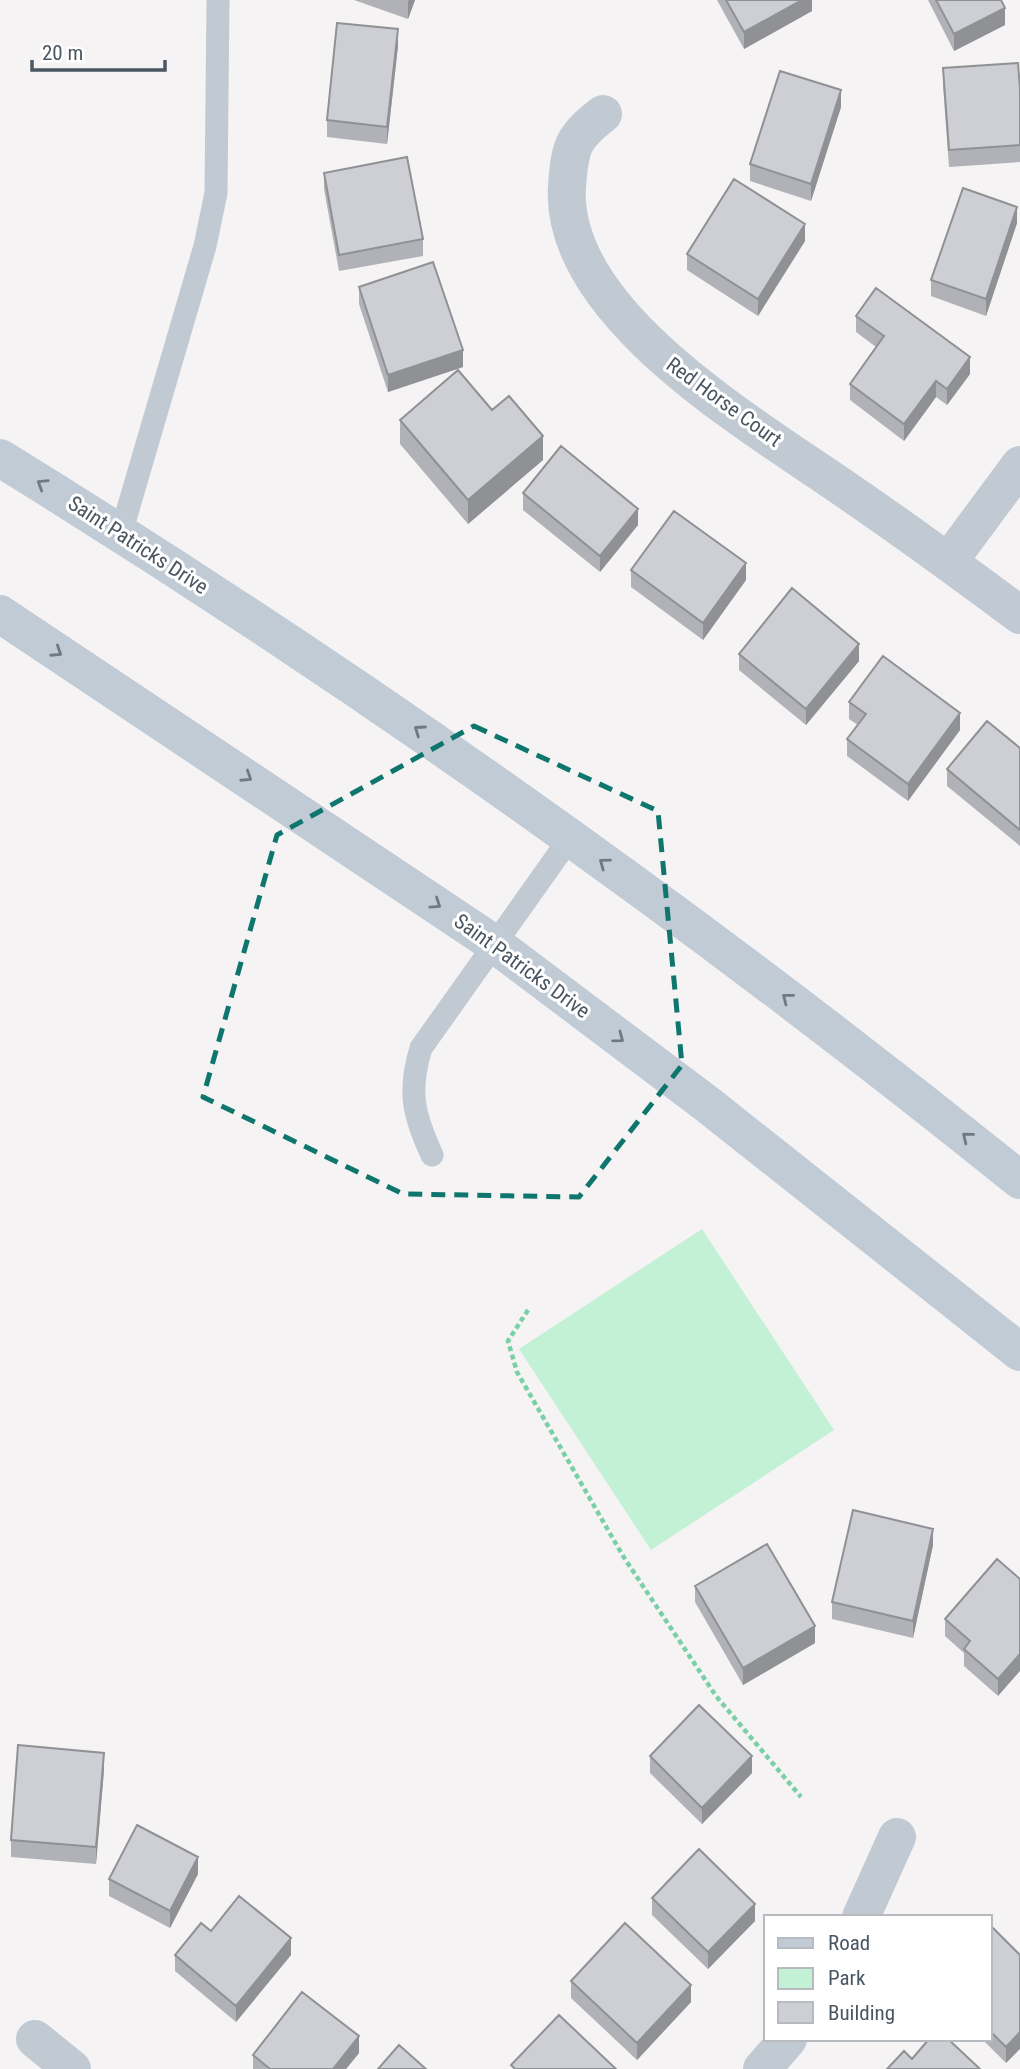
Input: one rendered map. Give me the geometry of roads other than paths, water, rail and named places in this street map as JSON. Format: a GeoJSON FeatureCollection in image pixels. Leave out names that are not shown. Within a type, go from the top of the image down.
{"type":"FeatureCollection","features":[{"type":"Feature","properties":{"kind":"main road","name":"Saint Patricks Drive"},"geometry":{"type":"LineString","coordinates":[[0,458],[121,533],[377,702],[570,838],[769,984],[1020,1180]]}},
{"type":"Feature","properties":{"kind":"main road","name":"Saint Patricks Drive"},"geometry":{"type":"LineString","coordinates":[[0,614],[493,943],[707,1104],[1020,1352]]}},
{"type":"Feature","properties":{"kind":"street","name":"Red Horse Court"},"geometry":{"type":"LineString","coordinates":[[603,114],[578,133],[569,160],[567,195],[572,233],[606,296],[673,368],[949,561],[1020,615]]}},
{"type":"Feature","properties":{"kind":"street"},"geometry":{"type":"LineString","coordinates":[[949,561],[1020,465]]}},
{"type":"Feature","properties":{"kind":"street"},"geometry":{"type":"LineString","coordinates":[[862,1915],[897,1837]]}},
{"type":"Feature","properties":{"kind":"street"},"geometry":{"type":"LineString","coordinates":[[34,2039],[72,2069]]}},
{"type":"Feature","properties":{"kind":"street"},"geometry":{"type":"LineString","coordinates":[[762,2069],[786,2041]]}},
{"type":"Feature","properties":{"kind":"lane"},"geometry":{"type":"LineString","coordinates":[[121,533],[205,246],[216,193],[218,0]]}},
{"type":"Feature","properties":{"kind":"lane"},"geometry":{"type":"LineString","coordinates":[[432,1156],[416,1120],[412,1078],[421,1048],[570,838]]}}]}
